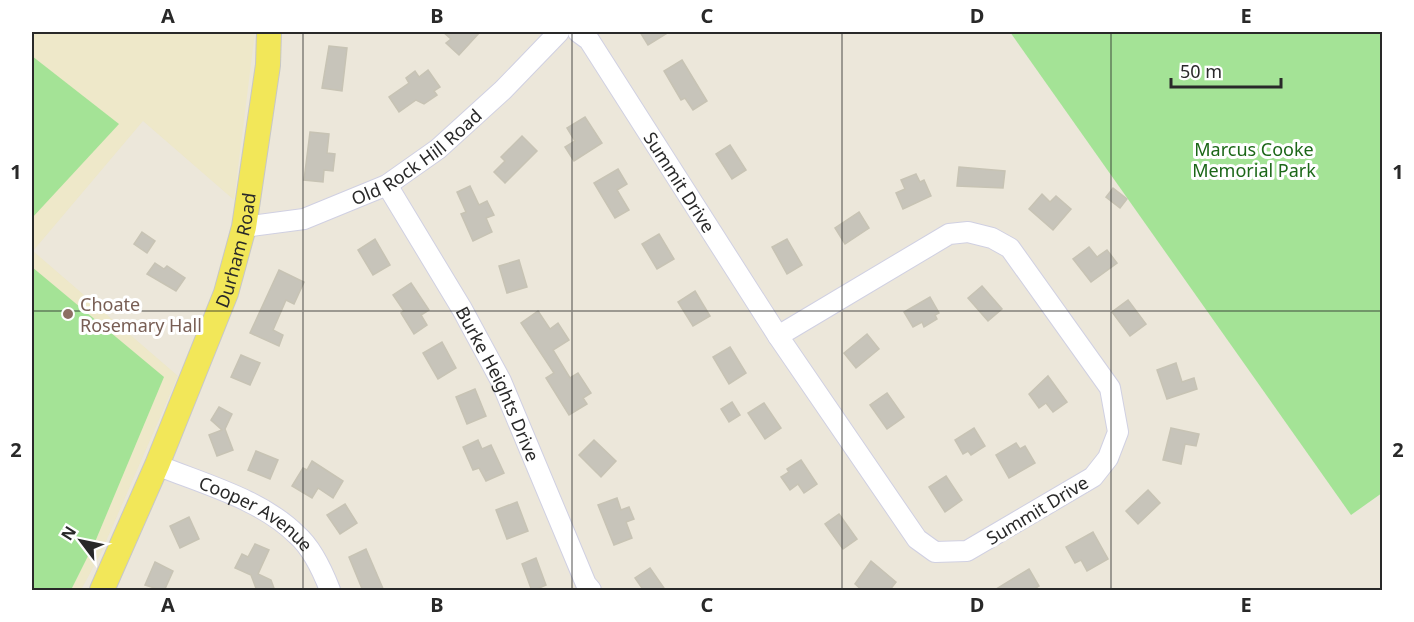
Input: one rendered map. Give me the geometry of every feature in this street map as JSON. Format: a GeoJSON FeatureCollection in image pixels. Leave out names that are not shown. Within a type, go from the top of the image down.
{"type":"FeatureCollection","features":[{"type":"Feature","properties":{"kind":"main road","name":"Durham Road"},"geometry":{"type":"LineString","coordinates":[[102,591],[157,465],[226,293],[244,227],[268,65],[269,32]]}},
{"type":"Feature","properties":{"kind":"street","name":"Old Rock Hill Road"},"geometry":{"type":"LineString","coordinates":[[244,227],[303,219],[387,185],[446,142],[503,90],[559,32]]}},
{"type":"Feature","properties":{"kind":"street","name":"Summit Drive"},"geometry":{"type":"LineString","coordinates":[[578,32],[589,40],[778,336],[917,539],[934,552],[967,551],[1093,477],[1108,458],[1118,432],[1110,388],[1010,248],[992,238],[968,231],[949,234],[778,336]]}},
{"type":"Feature","properties":{"kind":"street","name":"Burke Heights Drive"},"geometry":{"type":"LineString","coordinates":[[387,185],[462,309],[501,381],[586,584],[591,591]]}},
{"type":"Feature","properties":{"kind":"street","name":"Cooper Avenue"},"geometry":{"type":"LineString","coordinates":[[157,465],[261,508],[298,535],[324,574],[330,591]]}},
{"type":"Feature","properties":{"kind":"shaded area","name":"Choate Rosemary Hall"},"geometry":{"type":"Polygon","coordinates":[[[32,32],[255,32],[234,200],[143,121],[33,251],[178,376],[101,553],[81,590],[32,590],[32,32]]]}},
{"type":"Feature","properties":{"kind":"green space","name":"Marcus Cooke Memorial Park"},"geometry":{"type":"Polygon","coordinates":[[[1010,32],[1382,32],[1382,493],[1351,515],[1010,32]]]}},
{"type":"Feature","properties":{"kind":"green space"},"geometry":{"type":"Polygon","coordinates":[[[32,56],[119,124],[32,218],[32,56]]]}},
{"type":"Feature","properties":{"kind":"green space"},"geometry":{"type":"Polygon","coordinates":[[[32,267],[164,377],[95,542],[71,590],[32,590],[32,267]]]}},
{"type":"Feature","properties":{"kind":"building"},"geometry":{"type":"Polygon","coordinates":[[[443,32],[480,32],[459,55],[446,43],[451,39],[443,32]]]}},
{"type":"Feature","properties":{"kind":"building"},"geometry":{"type":"Polygon","coordinates":[[[640,32],[669,32],[648,45],[640,32]]]}},
{"type":"Feature","properties":{"kind":"building"},"geometry":{"type":"Polygon","coordinates":[[[329,46],[347,48],[342,91],[322,88],[329,46]]]}},
{"type":"Feature","properties":{"kind":"building"},"geometry":{"type":"Polygon","coordinates":[[[682,60],[707,101],[693,110],[685,98],[681,100],[664,71],[682,60]]]}},
{"type":"Feature","properties":{"kind":"building"},"geometry":{"type":"Polygon","coordinates":[[[428,70],[440,87],[434,91],[437,95],[424,104],[416,100],[399,112],[389,97],[409,83],[406,78],[415,71],[419,77],[428,70]]]}},
{"type":"Feature","properties":{"kind":"building"},"geometry":{"type":"Polygon","coordinates":[[[585,117],[602,143],[574,161],[565,147],[575,141],[567,128],[585,117]]]}},
{"type":"Feature","properties":{"kind":"building"},"geometry":{"type":"Polygon","coordinates":[[[310,132],[329,134],[327,153],[335,154],[333,171],[324,170],[323,182],[304,180],[310,132]]]}},
{"type":"Feature","properties":{"kind":"building"},"geometry":{"type":"Polygon","coordinates":[[[522,136],[537,151],[505,183],[494,172],[505,161],[501,157],[522,136]]]}},
{"type":"Feature","properties":{"kind":"building"},"geometry":{"type":"Polygon","coordinates":[[[730,145],[746,170],[732,179],[716,154],[730,145]]]}},
{"type":"Feature","properties":{"kind":"building"},"geometry":{"type":"Polygon","coordinates":[[[959,167],[1005,171],[1003,188],[957,186],[959,167]]]}},
{"type":"Feature","properties":{"kind":"building"},"geometry":{"type":"Polygon","coordinates":[[[618,169],[627,184],[617,190],[629,210],[615,218],[594,183],[618,169]]]}},
{"type":"Feature","properties":{"kind":"building"},"geometry":{"type":"Polygon","coordinates":[[[916,174],[920,182],[924,180],[931,196],[903,209],[896,193],[905,189],[901,180],[916,174]]]}},
{"type":"Feature","properties":{"kind":"building"},"geometry":{"type":"Polygon","coordinates":[[[470,186],[479,205],[487,201],[494,215],[486,218],[492,232],[473,241],[461,214],[466,212],[457,192],[470,186]]]}},
{"type":"Feature","properties":{"kind":"building"},"geometry":{"type":"Polygon","coordinates":[[[1113,188],[1127,199],[1120,208],[1106,197],[1113,188]]]}},
{"type":"Feature","properties":{"kind":"building"},"geometry":{"type":"Polygon","coordinates":[[[1042,194],[1050,202],[1056,196],[1071,209],[1053,230],[1029,209],[1042,194]]]}},
{"type":"Feature","properties":{"kind":"building"},"geometry":{"type":"Polygon","coordinates":[[[859,212],[869,228],[845,244],[835,228],[859,212]]]}},
{"type":"Feature","properties":{"kind":"building"},"geometry":{"type":"Polygon","coordinates":[[[142,232],[155,241],[147,253],[134,244],[142,232]]]}},
{"type":"Feature","properties":{"kind":"building"},"geometry":{"type":"Polygon","coordinates":[[[659,234],[674,259],[657,269],[642,244],[659,234]]]}},
{"type":"Feature","properties":{"kind":"building"},"geometry":{"type":"Polygon","coordinates":[[[375,239],[390,265],[373,275],[358,250],[375,239]]]}},
{"type":"Feature","properties":{"kind":"building"},"geometry":{"type":"Polygon","coordinates":[[[787,239],[802,265],[787,274],[772,247],[787,239]]]}},
{"type":"Feature","properties":{"kind":"building"},"geometry":{"type":"Polygon","coordinates":[[[1089,247],[1097,257],[1107,250],[1117,263],[1091,282],[1073,259],[1089,247]]]}},
{"type":"Feature","properties":{"kind":"building"},"geometry":{"type":"Polygon","coordinates":[[[519,260],[527,287],[507,293],[499,266],[519,260]]]}},
{"type":"Feature","properties":{"kind":"building"},"geometry":{"type":"Polygon","coordinates":[[[155,263],[164,269],[167,266],[185,278],[176,291],[147,274],[155,263]]]}},
{"type":"Feature","properties":{"kind":"building"},"geometry":{"type":"Polygon","coordinates":[[[279,270],[304,282],[294,304],[286,300],[273,330],[283,335],[279,346],[250,333],[279,270]]]}},
{"type":"Feature","properties":{"kind":"building"},"geometry":{"type":"Polygon","coordinates":[[[411,283],[429,310],[421,315],[427,325],[414,334],[401,313],[404,311],[393,295],[411,283]]]}},
{"type":"Feature","properties":{"kind":"building"},"geometry":{"type":"Polygon","coordinates":[[[982,286],[1002,309],[988,321],[968,298],[982,286]]]}},
{"type":"Feature","properties":{"kind":"building"},"geometry":{"type":"Polygon","coordinates":[[[695,291],[710,316],[693,326],[678,302],[695,291]]]}},
{"type":"Feature","properties":{"kind":"building"},"geometry":{"type":"Polygon","coordinates":[[[930,297],[939,313],[935,315],[937,319],[924,327],[922,322],[913,327],[904,312],[930,297]]]}},
{"type":"Feature","properties":{"kind":"building"},"geometry":{"type":"Polygon","coordinates":[[[1128,300],[1146,324],[1130,336],[1112,312],[1128,300]]]}},
{"type":"Feature","properties":{"kind":"building"},"geometry":{"type":"Polygon","coordinates":[[[538,311],[550,329],[558,323],[569,340],[553,350],[570,378],[578,373],[591,393],[583,398],[587,404],[569,415],[546,378],[554,373],[521,323],[538,311]]]}},
{"type":"Feature","properties":{"kind":"building"},"geometry":{"type":"Polygon","coordinates":[[[867,334],[879,349],[856,368],[844,353],[867,334]]]}},
{"type":"Feature","properties":{"kind":"building"},"geometry":{"type":"Polygon","coordinates":[[[442,342],[456,368],[438,379],[423,353],[442,342]]]}},
{"type":"Feature","properties":{"kind":"building"},"geometry":{"type":"Polygon","coordinates":[[[730,347],[746,373],[729,384],[713,357],[730,347]]]}},
{"type":"Feature","properties":{"kind":"building"},"geometry":{"type":"Polygon","coordinates":[[[241,355],[260,363],[250,385],[231,377],[241,355]]]}},
{"type":"Feature","properties":{"kind":"building"},"geometry":{"type":"Polygon","coordinates":[[[1176,363],[1182,382],[1194,378],[1197,389],[1167,399],[1157,370],[1176,363]]]}},
{"type":"Feature","properties":{"kind":"building"},"geometry":{"type":"Polygon","coordinates":[[[1048,376],[1067,402],[1053,412],[1046,403],[1039,408],[1029,394],[1048,376]]]}},
{"type":"Feature","properties":{"kind":"building"},"geometry":{"type":"Polygon","coordinates":[[[475,389],[486,416],[467,424],[456,397],[475,389]]]}},
{"type":"Feature","properties":{"kind":"building"},"geometry":{"type":"Polygon","coordinates":[[[887,393],[904,417],[887,429],[870,405],[887,393]]]}},
{"type":"Feature","properties":{"kind":"building"},"geometry":{"type":"Polygon","coordinates":[[[732,402],[740,415],[729,422],[721,409],[732,402]]]}},
{"type":"Feature","properties":{"kind":"building"},"geometry":{"type":"Polygon","coordinates":[[[764,403],[781,428],[765,439],[748,413],[764,403]]]}},
{"type":"Feature","properties":{"kind":"building"},"geometry":{"type":"Polygon","coordinates":[[[219,407],[232,414],[225,429],[233,450],[217,456],[209,435],[222,430],[211,420],[219,407]]]}},
{"type":"Feature","properties":{"kind":"building"},"geometry":{"type":"Polygon","coordinates":[[[974,428],[985,446],[971,455],[968,451],[963,454],[955,440],[974,428]]]}},
{"type":"Feature","properties":{"kind":"building"},"geometry":{"type":"Polygon","coordinates":[[[1171,428],[1199,434],[1196,446],[1185,444],[1181,464],[1163,460],[1171,428]]]}},
{"type":"Feature","properties":{"kind":"building"},"geometry":{"type":"Polygon","coordinates":[[[478,440],[482,449],[491,445],[504,473],[486,481],[479,468],[473,470],[463,447],[478,440]]]}},
{"type":"Feature","properties":{"kind":"building"},"geometry":{"type":"Polygon","coordinates":[[[594,440],[616,461],[601,477],[579,455],[594,440]]]}},
{"type":"Feature","properties":{"kind":"building"},"geometry":{"type":"Polygon","coordinates":[[[1016,443],[1020,449],[1025,446],[1035,463],[1009,478],[996,455],[1016,443]]]}},
{"type":"Feature","properties":{"kind":"building"},"geometry":{"type":"Polygon","coordinates":[[[256,451],[278,460],[270,479],[248,470],[256,451]]]}},
{"type":"Feature","properties":{"kind":"building"},"geometry":{"type":"Polygon","coordinates":[[[801,460],[817,484],[804,493],[798,484],[790,490],[781,477],[789,472],[787,469],[801,460]]]}},
{"type":"Feature","properties":{"kind":"building"},"geometry":{"type":"Polygon","coordinates":[[[312,461],[343,481],[333,498],[318,488],[312,498],[292,486],[303,468],[307,470],[312,461]]]}},
{"type":"Feature","properties":{"kind":"building"},"geometry":{"type":"Polygon","coordinates":[[[946,476],[962,500],[945,512],[929,487],[946,476]]]}},
{"type":"Feature","properties":{"kind":"building"},"geometry":{"type":"Polygon","coordinates":[[[1148,490],[1160,503],[1138,524],[1126,511],[1148,490]]]}},
{"type":"Feature","properties":{"kind":"building"},"geometry":{"type":"Polygon","coordinates":[[[617,498],[621,510],[629,507],[634,519],[626,522],[632,538],[614,545],[598,505],[617,498]]]}},
{"type":"Feature","properties":{"kind":"building"},"geometry":{"type":"Polygon","coordinates":[[[517,502],[528,531],[507,539],[496,510],[517,502]]]}},
{"type":"Feature","properties":{"kind":"building"},"geometry":{"type":"Polygon","coordinates":[[[345,504],[357,523],[340,534],[327,515],[345,504]]]}},
{"type":"Feature","properties":{"kind":"building"},"geometry":{"type":"Polygon","coordinates":[[[839,514],[857,539],[843,549],[825,524],[839,514]]]}},
{"type":"Feature","properties":{"kind":"building"},"geometry":{"type":"Polygon","coordinates":[[[189,517],[199,539],[180,548],[170,526],[189,517]]]}},
{"type":"Feature","properties":{"kind":"building"},"geometry":{"type":"Polygon","coordinates":[[[1093,532],[1108,559],[1087,571],[1081,560],[1075,563],[1066,547],[1093,532]]]}},
{"type":"Feature","properties":{"kind":"building"},"geometry":{"type":"Polygon","coordinates":[[[255,544],[269,550],[258,574],[271,580],[275,591],[257,591],[251,575],[235,568],[242,554],[248,557],[255,544]]]}},
{"type":"Feature","properties":{"kind":"building"},"geometry":{"type":"Polygon","coordinates":[[[366,549],[384,591],[363,591],[349,557],[366,549]]]}},
{"type":"Feature","properties":{"kind":"building"},"geometry":{"type":"Polygon","coordinates":[[[536,558],[546,585],[532,591],[522,564],[536,558]]]}},
{"type":"Feature","properties":{"kind":"building"},"geometry":{"type":"Polygon","coordinates":[[[871,561],[896,582],[889,591],[863,591],[855,584],[871,561]]]}},
{"type":"Feature","properties":{"kind":"building"},"geometry":{"type":"Polygon","coordinates":[[[155,562],[173,571],[164,591],[145,585],[155,562]]]}},
{"type":"Feature","properties":{"kind":"building"},"geometry":{"type":"Polygon","coordinates":[[[650,568],[666,591],[644,591],[635,578],[650,568]]]}},
{"type":"Feature","properties":{"kind":"building"},"geometry":{"type":"Polygon","coordinates":[[[1029,569],[1039,586],[1031,591],[993,591],[1029,569]]]}},
{"type":"Feature","properties":{"kind":"place","name":"Choate Rosemary Hall"},"geometry":{"type":"Point","coordinates":[68,314]}}]}
